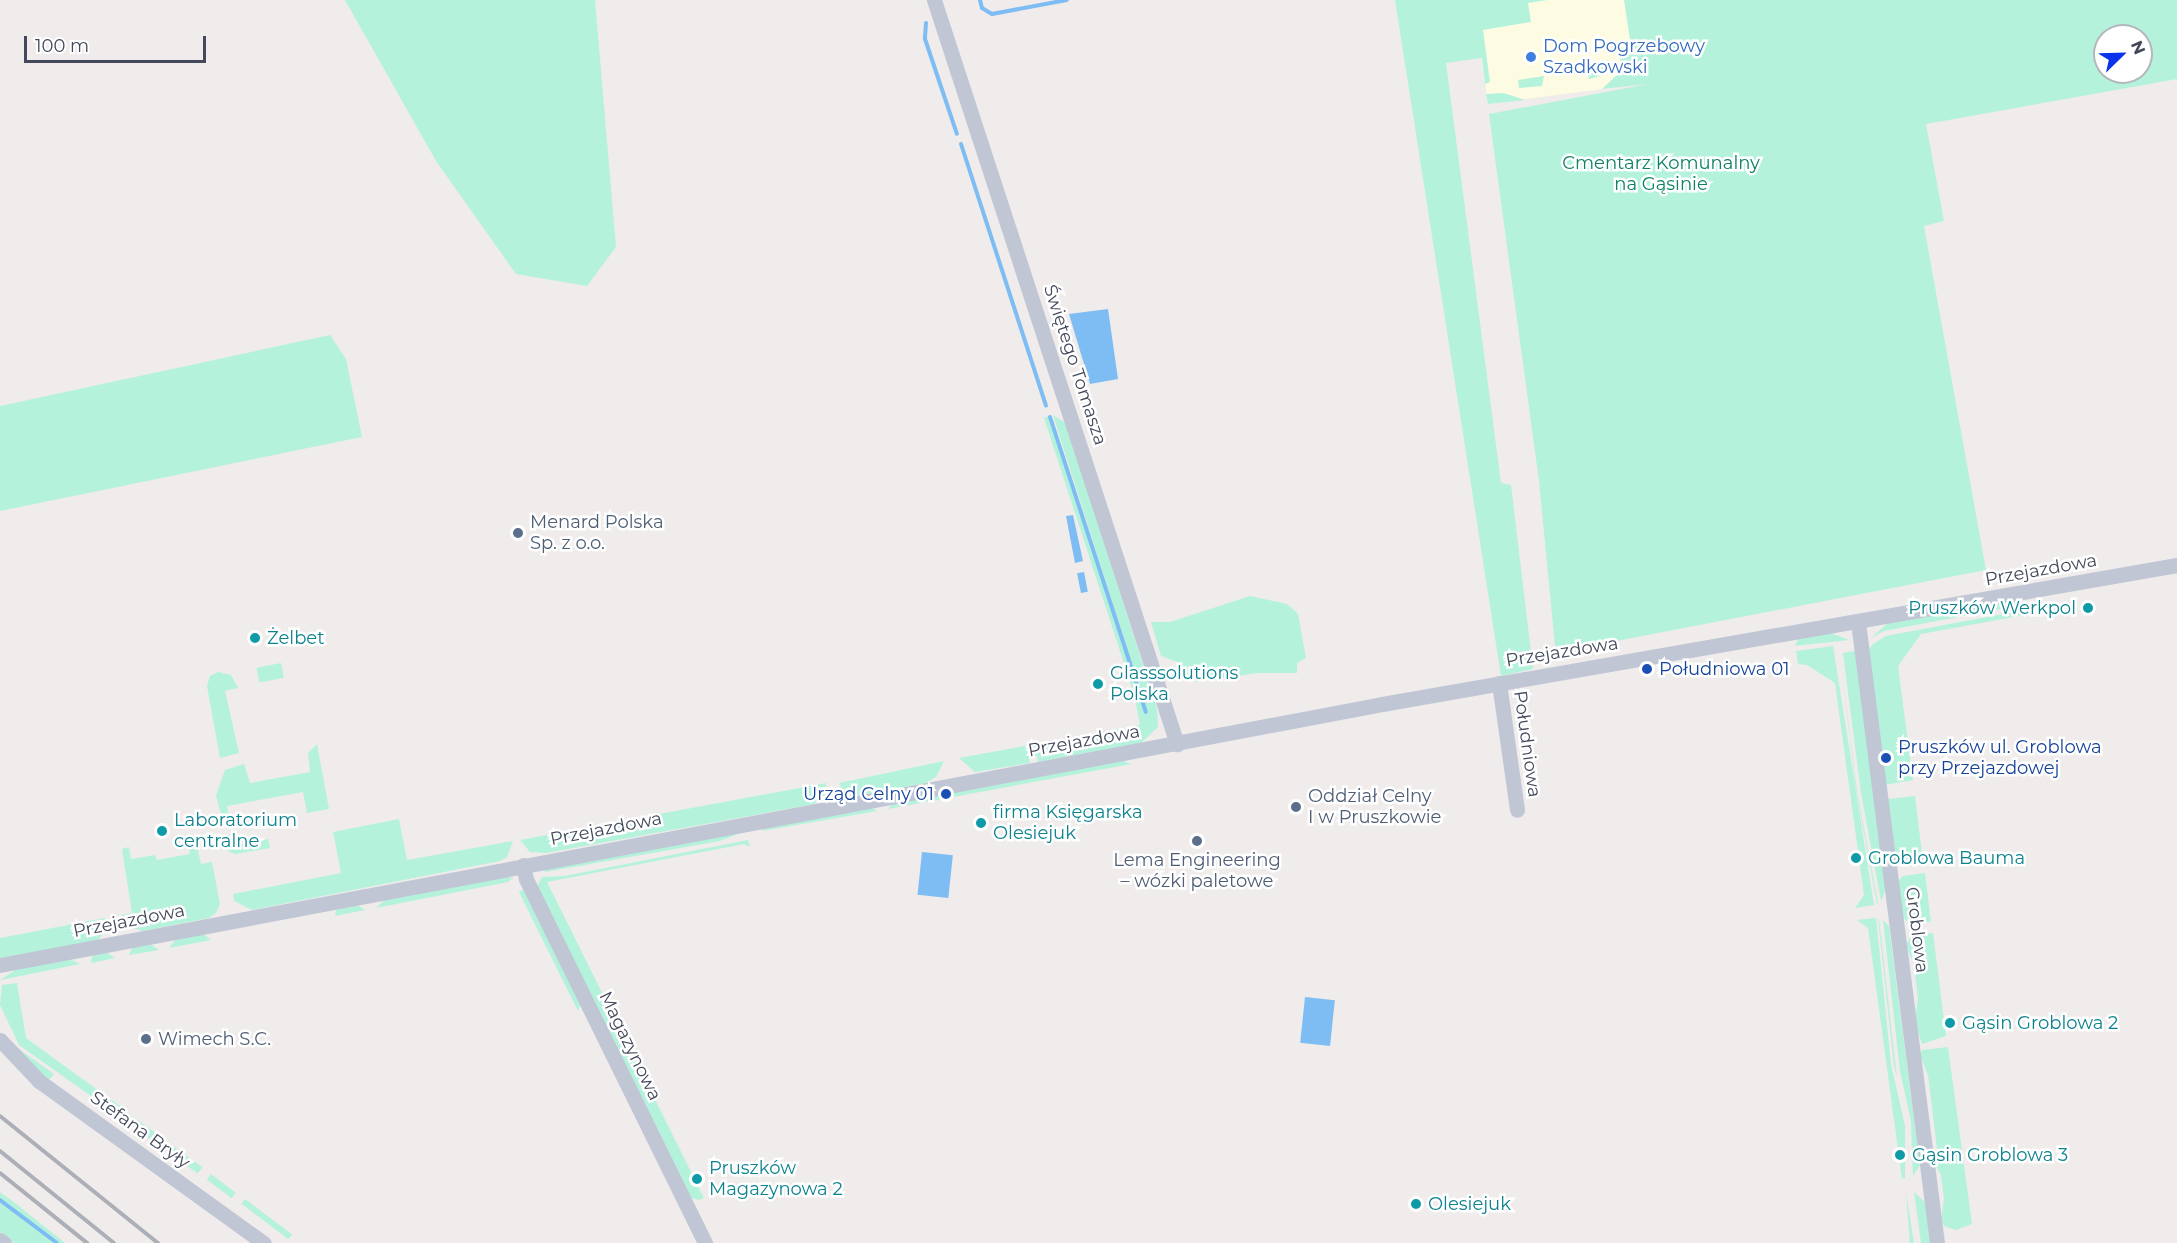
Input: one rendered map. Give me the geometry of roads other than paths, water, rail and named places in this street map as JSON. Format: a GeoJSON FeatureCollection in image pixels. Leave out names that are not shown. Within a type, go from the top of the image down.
{"type":"FeatureCollection","features":[{"type":"Feature","properties":{"kind":"street","name":"Świętego Tomasza"},"geometry":{"type":"LineString","coordinates":[[934,0],[1177,744]]}},
{"type":"Feature","properties":{"kind":"street","name":"Przejazdowa"},"geometry":{"type":"LineString","coordinates":[[0,965],[1499,683],[2177,565]]}},
{"type":"Feature","properties":{"kind":"street","name":"Groblowa"},"geometry":{"type":"LineString","coordinates":[[1858,622],[1937,1243]]}},
{"type":"Feature","properties":{"kind":"street","name":"Południowa"},"geometry":{"type":"LineString","coordinates":[[1499,683],[1517,810]]}},
{"type":"Feature","properties":{"kind":"street","name":"Magazynowa"},"geometry":{"type":"LineString","coordinates":[[523,865],[526,879],[705,1243]]}},
{"type":"Feature","properties":{"kind":"street","name":"Stefana Bryły"},"geometry":{"type":"LineString","coordinates":[[0,1040],[39,1081],[264,1243]]}},
{"type":"Feature","properties":{"kind":"water"},"geometry":{"type":"Polygon","coordinates":[[[1108,309],[1118,379],[1090,384],[1069,314],[1108,309]]]}},
{"type":"Feature","properties":{"kind":"water"},"geometry":{"type":"Polygon","coordinates":[[[1073,515],[1083,561],[1075,563],[1066,516],[1073,515]]]}},
{"type":"Feature","properties":{"kind":"water"},"geometry":{"type":"Polygon","coordinates":[[[1084,572],[1088,592],[1081,593],[1077,573],[1084,572]]]}},
{"type":"Feature","properties":{"kind":"water"},"geometry":{"type":"Polygon","coordinates":[[[922,852],[953,855],[948,898],[918,895],[922,852]]]}},
{"type":"Feature","properties":{"kind":"water"},"geometry":{"type":"Polygon","coordinates":[[[1305,997],[1335,1000],[1330,1046],[1300,1043],[1305,997]]]}},
{"type":"Feature","properties":{"kind":"waterway"},"geometry":{"type":"LineString","coordinates":[[980,0],[982,8],[992,14],[1067,0]]}},
{"type":"Feature","properties":{"kind":"waterway"},"geometry":{"type":"LineString","coordinates":[[926,23],[925,39],[957,134]]}},
{"type":"Feature","properties":{"kind":"waterway"},"geometry":{"type":"LineString","coordinates":[[961,144],[1046,406]]}},
{"type":"Feature","properties":{"kind":"waterway"},"geometry":{"type":"LineString","coordinates":[[1050,417],[1146,712]]}},
{"type":"Feature","properties":{"kind":"waterway"},"geometry":{"type":"LineString","coordinates":[[0,1200],[57,1243]]}},
{"type":"Feature","properties":{"kind":"railway"},"geometry":{"type":"LineString","coordinates":[[0,1116],[158,1243]]}},
{"type":"Feature","properties":{"kind":"railway"},"geometry":{"type":"LineString","coordinates":[[0,1151],[114,1243]]}},
{"type":"Feature","properties":{"kind":"railway"},"geometry":{"type":"LineString","coordinates":[[0,1173],[87,1243]]}},
{"type":"Feature","properties":{"kind":"place","name":"Dom Pogrzebowy Szadkowski"},"geometry":{"type":"Point","coordinates":[1531,57]}},
{"type":"Feature","properties":{"kind":"place","name":"Menard Polska Sp. z o.o."},"geometry":{"type":"Point","coordinates":[518,533]}},
{"type":"Feature","properties":{"kind":"place","name":"Pruszków Werkpol"},"geometry":{"type":"Point","coordinates":[2088,608]}},
{"type":"Feature","properties":{"kind":"place","name":"Żelbet"},"geometry":{"type":"Point","coordinates":[255,638]}},
{"type":"Feature","properties":{"kind":"place","name":"Południowa 01"},"geometry":{"type":"Point","coordinates":[1647,669]}},
{"type":"Feature","properties":{"kind":"place","name":"Glasssolutions Polska"},"geometry":{"type":"Point","coordinates":[1098,684]}},
{"type":"Feature","properties":{"kind":"place","name":"Pruszków ul. Groblowa przy Przejazdowej"},"geometry":{"type":"Point","coordinates":[1886,758]}},
{"type":"Feature","properties":{"kind":"place","name":"Urząd Celny 01"},"geometry":{"type":"Point","coordinates":[946,794]}},
{"type":"Feature","properties":{"kind":"place","name":"Oddział Celny I w Pruszkowie"},"geometry":{"type":"Point","coordinates":[1296,807]}},
{"type":"Feature","properties":{"kind":"place","name":"firma Księgarska Olesiejuk"},"geometry":{"type":"Point","coordinates":[981,823]}},
{"type":"Feature","properties":{"kind":"place","name":"Laboratorium centralne"},"geometry":{"type":"Point","coordinates":[162,831]}},
{"type":"Feature","properties":{"kind":"place","name":"Lema Engineering – wózki paletowe"},"geometry":{"type":"Point","coordinates":[1197,841]}},
{"type":"Feature","properties":{"kind":"place","name":"Groblowa Bauma"},"geometry":{"type":"Point","coordinates":[1856,858]}},
{"type":"Feature","properties":{"kind":"place","name":"Gąsin Groblowa 2"},"geometry":{"type":"Point","coordinates":[1950,1023]}},
{"type":"Feature","properties":{"kind":"place","name":"Wimech S.C."},"geometry":{"type":"Point","coordinates":[146,1039]}},
{"type":"Feature","properties":{"kind":"place","name":"Gąsin Groblowa 3"},"geometry":{"type":"Point","coordinates":[1900,1155]}},
{"type":"Feature","properties":{"kind":"place","name":"Pruszków Magazynowa 2"},"geometry":{"type":"Point","coordinates":[697,1179]}},
{"type":"Feature","properties":{"kind":"place","name":"Olesiejuk"},"geometry":{"type":"Point","coordinates":[1416,1204]}},
{"type":"Feature","properties":{"kind":"park label","name":"Cmentarz Komunalny na Gąsinie"},"geometry":{"type":"Point","coordinates":[1661,174]}}]}
